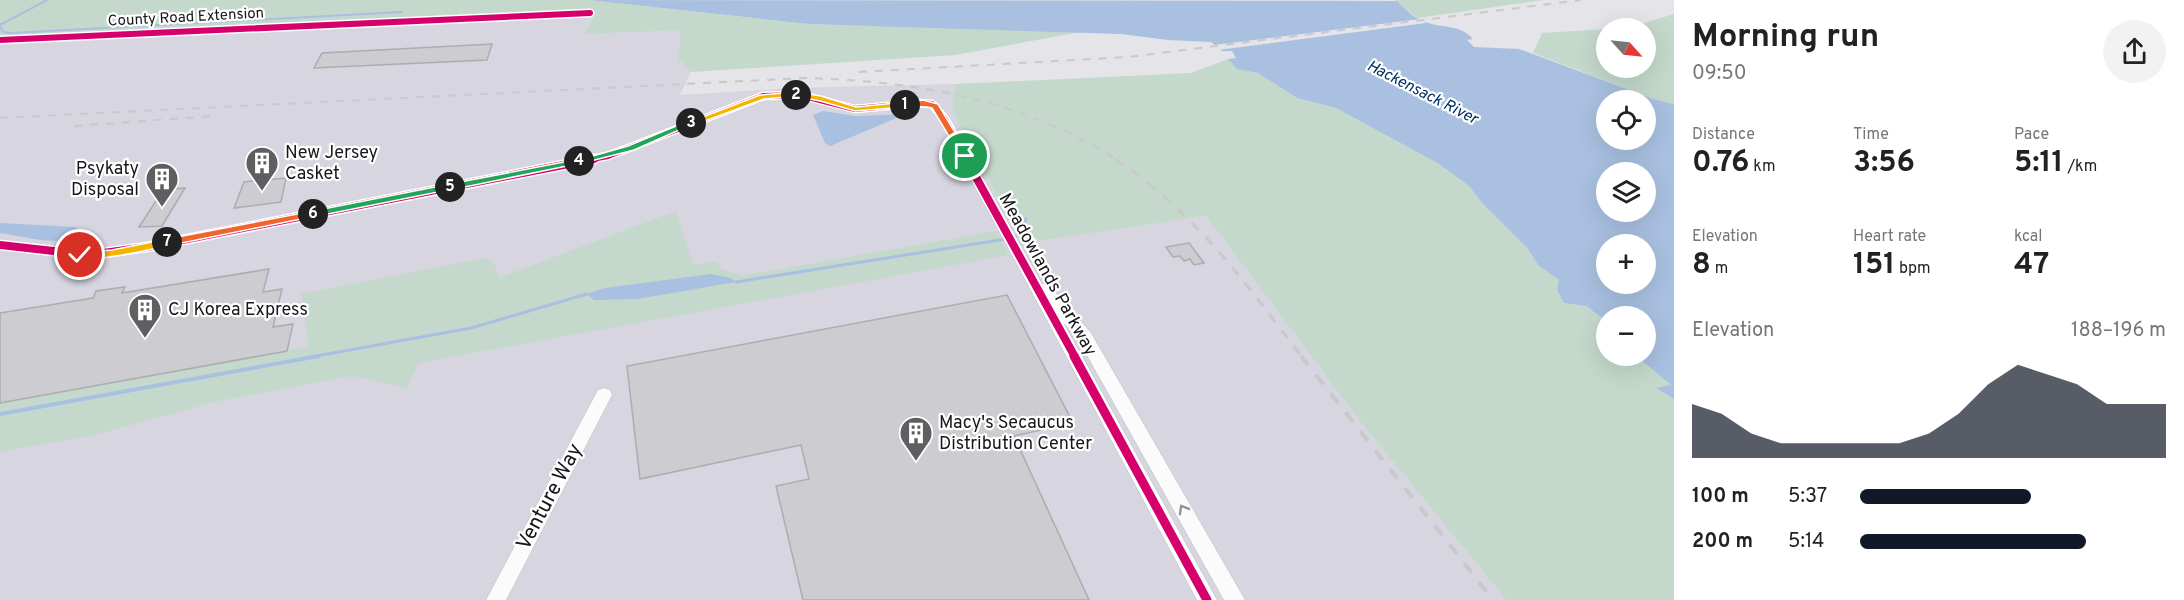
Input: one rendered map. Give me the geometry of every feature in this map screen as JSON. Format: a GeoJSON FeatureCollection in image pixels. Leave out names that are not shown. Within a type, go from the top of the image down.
{"type":"FeatureCollection","features":[{"type":"Feature","properties":{"kind":"street","name":"County Road Extension"},"geometry":{"type":"LineString","coordinates":[[0,40],[590,13]]}},
{"type":"Feature","properties":{"kind":"street","name":"Meadowlands Parkway"},"geometry":{"type":"LineString","coordinates":[[0,245],[74,255],[112,253],[608,156],[763,96],[787,94],[821,99],[855,109],[932,104],[944,118],[1207,600]]}},
{"type":"Feature","properties":{"kind":"street","name":"Meadowlands Parkway"},"geometry":{"type":"LineString","coordinates":[[1026,269],[1085,337],[1235,600]]}},
{"type":"Feature","properties":{"kind":"street","name":"Venture Way"},"geometry":{"type":"LineString","coordinates":[[496,600],[604,395]]}},
{"type":"Feature","properties":{"kind":"shaded area"},"geometry":{"type":"Polygon","coordinates":[[[599,11],[583,33],[682,30],[678,59],[691,72],[680,95],[792,88],[955,84],[952,111],[1007,215],[1027,235],[1040,241],[1206,216],[1363,425],[1506,600],[0,600],[0,37],[599,11]]]}},
{"type":"Feature","properties":{"kind":"green space"},"geometry":{"type":"Polygon","coordinates":[[[0,0],[588,0],[809,24],[1086,31],[955,55],[691,72],[678,59],[681,30],[583,34],[598,11],[0,37],[0,0]]]}},
{"type":"Feature","properties":{"kind":"green space"},"geometry":{"type":"Polygon","coordinates":[[[1395,0],[1544,0],[1417,18],[1395,0]]]}},
{"type":"Feature","properties":{"kind":"green space"},"geometry":{"type":"Polygon","coordinates":[[[1674,14],[1674,104],[1656,100],[1656,90],[1630,90],[1599,78],[1656,78],[1656,19],[1674,14]]]}},
{"type":"Feature","properties":{"kind":"green space"},"geometry":{"type":"Polygon","coordinates":[[[1596,30],[1596,77],[1533,53],[1542,33],[1596,30]]]}},
{"type":"Feature","properties":{"kind":"green space"},"geometry":{"type":"Polygon","coordinates":[[[1228,59],[1238,69],[1258,73],[1297,98],[1336,108],[1439,164],[1469,186],[1482,203],[1527,248],[1539,266],[1559,280],[1564,303],[1586,306],[1596,314],[1596,366],[1648,366],[1672,386],[1657,388],[1674,399],[1674,600],[1506,600],[1363,425],[1206,216],[1040,241],[1019,229],[1007,215],[952,111],[955,84],[1191,73],[1228,59]]]}},
{"type":"Feature","properties":{"kind":"green space"},"geometry":{"type":"Polygon","coordinates":[[[676,211],[693,265],[717,261],[720,268],[741,276],[996,231],[1009,255],[418,363],[407,388],[352,376],[218,401],[91,436],[0,452],[0,403],[309,347],[301,294],[484,258],[494,263],[499,278],[676,211]]]}},
{"type":"Feature","properties":{"kind":"water","name":"Hackensack River"},"geometry":{"type":"Polygon","coordinates":[[[588,0],[1397,1],[1423,21],[1463,31],[1473,39],[1467,40],[1474,47],[1519,49],[1630,90],[1596,90],[1596,150],[1656,150],[1656,100],[1674,104],[1674,399],[1656,388],[1671,385],[1648,366],[1656,366],[1656,306],[1596,306],[1596,314],[1586,306],[1564,303],[1557,290],[1559,280],[1539,266],[1527,248],[1482,203],[1469,186],[1439,164],[1336,108],[1297,98],[1258,73],[1237,69],[1228,59],[1236,58],[1232,51],[1222,51],[1211,42],[1168,40],[1121,34],[809,24],[588,0]]]}},
{"type":"Feature","properties":{"kind":"water"},"geometry":{"type":"Polygon","coordinates":[[[823,111],[855,116],[906,114],[830,146],[825,143],[813,115],[823,111]]]}},
{"type":"Feature","properties":{"kind":"water"},"geometry":{"type":"Polygon","coordinates":[[[0,223],[74,227],[82,231],[64,240],[43,240],[0,233],[0,223]]]}},
{"type":"Feature","properties":{"kind":"water"},"geometry":{"type":"Polygon","coordinates":[[[711,274],[731,278],[736,282],[638,299],[594,300],[587,294],[605,288],[711,274]]]}},
{"type":"Feature","properties":{"kind":"pier"},"geometry":{"type":"Polygon","coordinates":[[[1420,19],[1426,23],[1218,50],[1214,45],[1420,19]]]}},
{"type":"Feature","properties":{"kind":"building"},"geometry":{"type":"Polygon","coordinates":[[[492,44],[487,60],[314,68],[322,53],[492,44]]]}},
{"type":"Feature","properties":{"kind":"building","name":"New Jersey Casket"},"geometry":{"type":"Polygon","coordinates":[[[286,178],[281,202],[234,208],[244,182],[286,178]]]}},
{"type":"Feature","properties":{"kind":"building","name":"Psykaty Disposal"},"geometry":{"type":"Polygon","coordinates":[[[185,188],[162,226],[139,227],[163,190],[185,188]]]}},
{"type":"Feature","properties":{"kind":"building"},"geometry":{"type":"Polygon","coordinates":[[[1189,243],[1204,263],[1194,265],[1190,259],[1184,261],[1180,256],[1173,257],[1166,247],[1189,243]]]}},
{"type":"Feature","properties":{"kind":"building","name":"CJ Korea Express"},"geometry":{"type":"Polygon","coordinates":[[[269,269],[263,292],[282,289],[273,327],[293,324],[287,351],[0,403],[0,313],[93,298],[96,291],[125,287],[122,293],[269,269]]]}},
{"type":"Feature","properties":{"kind":"building","name":"Macy's Secaucus Distribution Center"},"geometry":{"type":"Polygon","coordinates":[[[1007,295],[1073,423],[1014,436],[1089,600],[803,600],[776,486],[809,479],[801,445],[640,479],[627,366],[1007,295]]]}},
{"type":"Feature","properties":{"kind":"waterway"},"geometry":{"type":"LineString","coordinates":[[0,25],[47,0]]}},
{"type":"Feature","properties":{"kind":"waterway"},"geometry":{"type":"LineString","coordinates":[[0,26],[3,32],[11,33],[402,12]]}},
{"type":"Feature","properties":{"kind":"waterway"},"geometry":{"type":"LineString","coordinates":[[1013,238],[1026,231],[1024,224],[1026,219]]}},
{"type":"Feature","properties":{"kind":"waterway"},"geometry":{"type":"LineString","coordinates":[[736,282],[1006,239]]}},
{"type":"Feature","properties":{"kind":"waterway"},"geometry":{"type":"LineString","coordinates":[[311,357],[471,328],[587,294]]}},
{"type":"Feature","properties":{"kind":"waterway"},"geometry":{"type":"LineString","coordinates":[[0,414],[319,356]]}},
{"type":"Feature","properties":{"kind":"railway"},"geometry":{"type":"LineString","coordinates":[[859,72],[1128,57],[1581,0]]}},
{"type":"Feature","properties":{"kind":"railway"},"geometry":{"type":"LineString","coordinates":[[0,118],[805,78],[887,84],[967,97],[1044,122],[1081,139],[1117,160]]}},
{"type":"Feature","properties":{"kind":"railway"},"geometry":{"type":"LineString","coordinates":[[74,126],[214,116]]}},
{"type":"Feature","properties":{"kind":"railway"},"geometry":{"type":"LineString","coordinates":[[1115,159],[1143,179],[1194,225],[1239,276],[1302,357]]}},
{"type":"Feature","properties":{"kind":"railway"},"geometry":{"type":"LineString","coordinates":[[1301,356],[1493,600]]}},
{"type":"Feature","properties":{"kind":"cycle path"},"geometry":{"type":"LineString","coordinates":[[0,40],[590,13]]}},
{"type":"Feature","properties":{"kind":"cycle path"},"geometry":{"type":"LineString","coordinates":[[0,245],[89,255],[147,247],[608,156],[763,96],[800,95],[855,109],[919,103],[932,104],[944,118],[1207,600]]}},
{"type":"Feature","properties":{"kind":"place","name":"New Jersey Casket"},"geometry":{"type":"Point","coordinates":[262,192]}},
{"type":"Feature","properties":{"kind":"place","name":"Psykaty Disposal"},"geometry":{"type":"Point","coordinates":[162,208]}},
{"type":"Feature","properties":{"kind":"place","name":"CJ Korea Express"},"geometry":{"type":"Point","coordinates":[145,339]}},
{"type":"Feature","properties":{"kind":"place","name":"Macy's Secaucus Distribution Center"},"geometry":{"type":"Point","coordinates":[916,462]}},
{"type":"Feature","properties":{"kind":"route"},"geometry":{"type":"LineString","coordinates":[[80,255],[112,253],[608,156],[763,96],[787,94],[810,96],[855,109],[932,104],[938,108],[965,156]]}}]}
